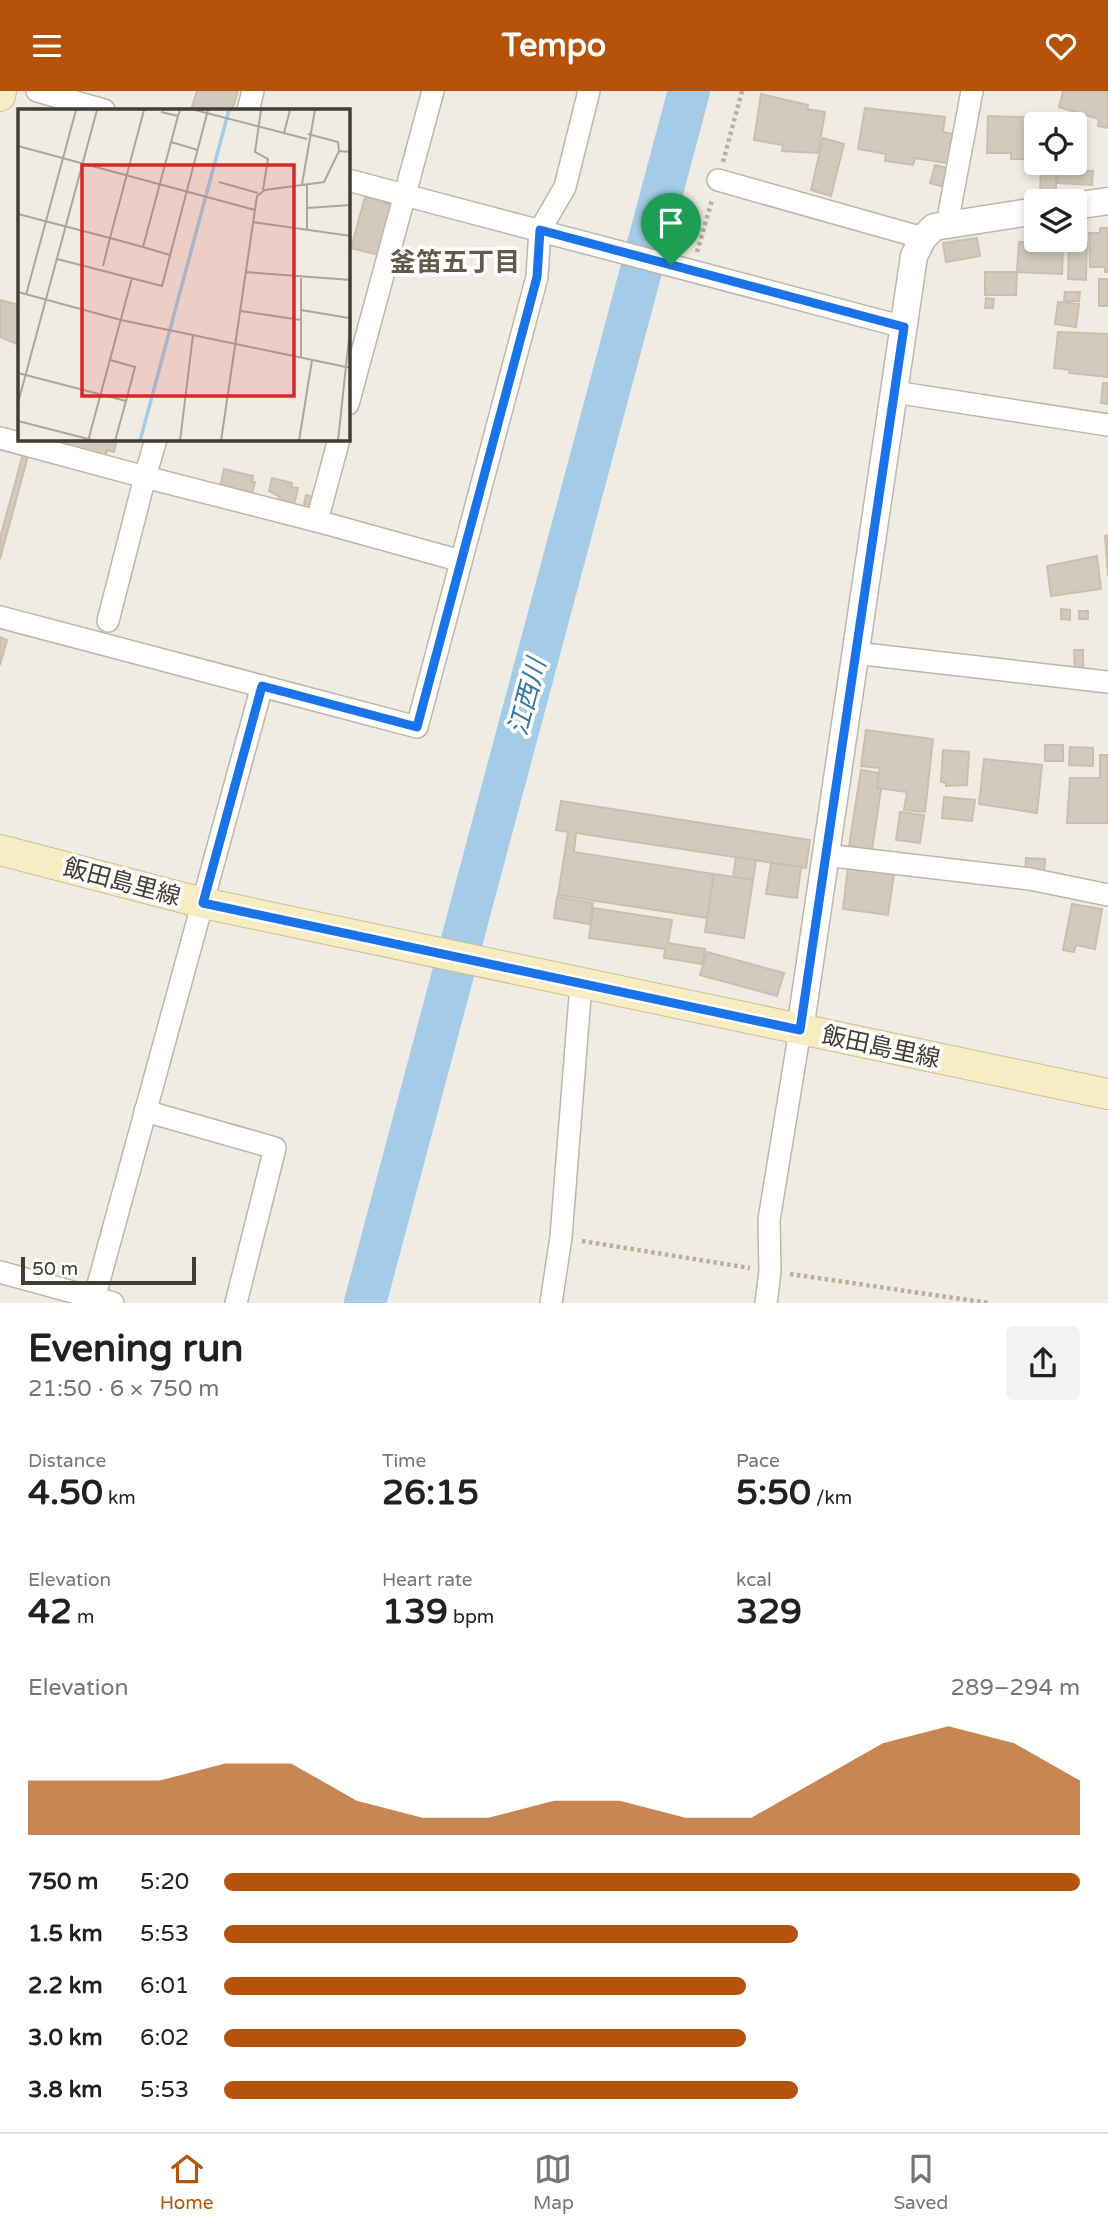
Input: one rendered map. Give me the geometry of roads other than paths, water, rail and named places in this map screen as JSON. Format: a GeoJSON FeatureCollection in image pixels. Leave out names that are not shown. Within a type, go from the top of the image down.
{"type":"FeatureCollection","features":[{"type":"Feature","properties":{"kind":"main road","name":"飯田島里線"},"geometry":{"type":"LineString","coordinates":[[0,849],[203,903],[1108,1094]]}},
{"type":"Feature","properties":{"kind":"street"},"geometry":{"type":"LineString","coordinates":[[37,91],[100,109]]}},
{"type":"Feature","properties":{"kind":"street"},"geometry":{"type":"LineString","coordinates":[[248,109],[253,91]]}},
{"type":"Feature","properties":{"kind":"street"},"geometry":{"type":"LineString","coordinates":[[350,397],[433,91]]}},
{"type":"Feature","properties":{"kind":"street"},"geometry":{"type":"LineString","coordinates":[[0,617],[417,727],[589,91]]}},
{"type":"Feature","properties":{"kind":"street"},"geometry":{"type":"LineString","coordinates":[[947,224],[972,91]]}},
{"type":"Feature","properties":{"kind":"street"},"geometry":{"type":"LineString","coordinates":[[718,180],[923,238]]}},
{"type":"Feature","properties":{"kind":"street"},"geometry":{"type":"LineString","coordinates":[[350,181],[904,327]]}},
{"type":"Feature","properties":{"kind":"street"},"geometry":{"type":"LineString","coordinates":[[1087,204],[1108,201]]}},
{"type":"Feature","properties":{"kind":"street"},"geometry":{"type":"LineString","coordinates":[[766,1303],[770,1272],[769,1220],[800,1030],[914,256],[923,238],[934,227],[1024,213]]}},
{"type":"Feature","properties":{"kind":"street"},"geometry":{"type":"LineString","coordinates":[[894,392],[1108,425]]}},
{"type":"Feature","properties":{"kind":"street"},"geometry":{"type":"LineString","coordinates":[[0,438],[461,561]]}},
{"type":"Feature","properties":{"kind":"street"},"geometry":{"type":"LineString","coordinates":[[108,621],[155,441]]}},
{"type":"Feature","properties":{"kind":"street"},"geometry":{"type":"LineString","coordinates":[[317,521],[338,441]]}},
{"type":"Feature","properties":{"kind":"street"},"geometry":{"type":"LineString","coordinates":[[855,653],[1108,682]]}},
{"type":"Feature","properties":{"kind":"street"},"geometry":{"type":"LineString","coordinates":[[0,1272],[100,1301],[145,1111],[262,686]]}},
{"type":"Feature","properties":{"kind":"street"},"geometry":{"type":"LineString","coordinates":[[825,855],[1030,879],[1108,895]]}},
{"type":"Feature","properties":{"kind":"street"},"geometry":{"type":"LineString","coordinates":[[551,1303],[561,1237],[581,984]]}},
{"type":"Feature","properties":{"kind":"street"},"geometry":{"type":"LineString","coordinates":[[145,1111],[275,1148],[236,1303]]}},
{"type":"Feature","properties":{"kind":"waterway","name":"江西川"},"geometry":{"type":"LineString","coordinates":[[365,1303],[689,91]]}},
{"type":"Feature","properties":{"kind":"district","name":"釜笛五丁目"},"geometry":{"type":"Point","coordinates":[455,262]}}]}
